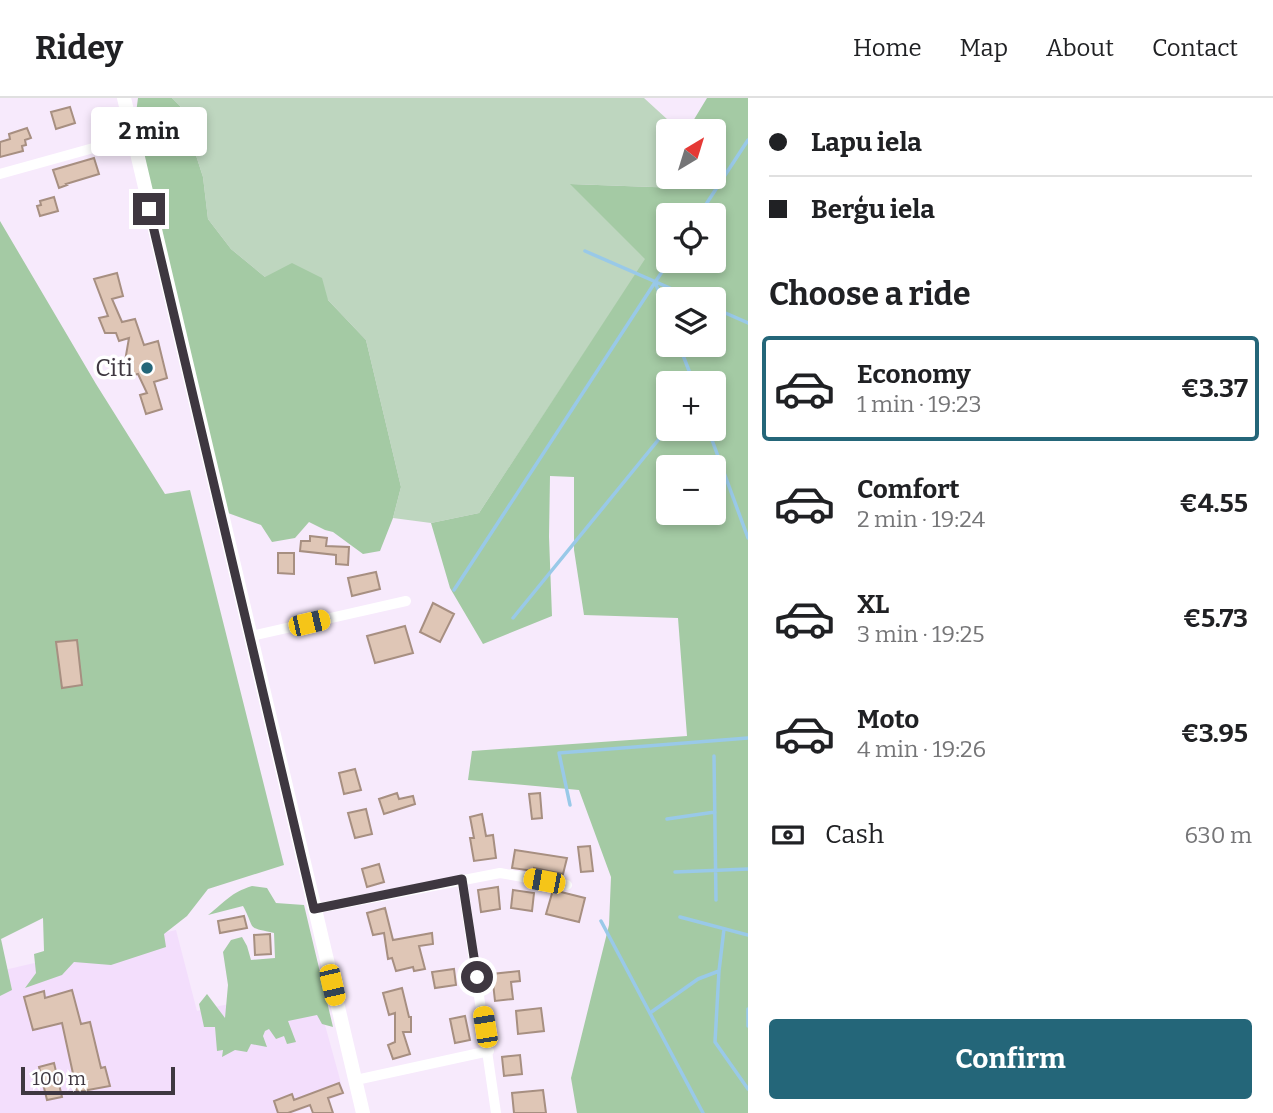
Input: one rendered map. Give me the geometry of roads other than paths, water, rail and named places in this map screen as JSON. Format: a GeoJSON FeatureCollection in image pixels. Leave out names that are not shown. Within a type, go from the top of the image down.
{"type":"FeatureCollection","features":[{"type":"Feature","properties":{"kind":"main road"},"geometry":{"type":"LineString","coordinates":[[124,98],[363,1113]]}},
{"type":"Feature","properties":{"kind":"street"},"geometry":{"type":"LineString","coordinates":[[0,174],[133,137]]}},
{"type":"Feature","properties":{"kind":"street"},"geometry":{"type":"LineString","coordinates":[[251,636],[406,601]]}},
{"type":"Feature","properties":{"kind":"street"},"geometry":{"type":"LineString","coordinates":[[314,909],[500,873],[567,885]]}},
{"type":"Feature","properties":{"kind":"street"},"geometry":{"type":"LineString","coordinates":[[462,879],[496,1113]]}},
{"type":"Feature","properties":{"kind":"street"},"geometry":{"type":"LineString","coordinates":[[356,1080],[489,1051]]}},
{"type":"Feature","properties":{"kind":"waterway"},"geometry":{"type":"LineString","coordinates":[[707,203],[748,140]]}},
{"type":"Feature","properties":{"kind":"waterway"},"geometry":{"type":"LineString","coordinates":[[585,251],[668,287]]}},
{"type":"Feature","properties":{"kind":"waterway"},"geometry":{"type":"LineString","coordinates":[[454,590],[661,273]]}},
{"type":"Feature","properties":{"kind":"waterway"},"geometry":{"type":"LineString","coordinates":[[655,282],[657,287]]}},
{"type":"Feature","properties":{"kind":"waterway"},"geometry":{"type":"LineString","coordinates":[[726,313],[748,323]]}},
{"type":"Feature","properties":{"kind":"waterway"},"geometry":{"type":"LineString","coordinates":[[684,357],[689,371]]}},
{"type":"Feature","properties":{"kind":"waterway"},"geometry":{"type":"LineString","coordinates":[[513,618],[657,441]]}},
{"type":"Feature","properties":{"kind":"waterway"},"geometry":{"type":"LineString","coordinates":[[712,441],[748,538]]}},
{"type":"Feature","properties":{"kind":"waterway"},"geometry":{"type":"LineString","coordinates":[[570,805],[559,753],[748,738]]}},
{"type":"Feature","properties":{"kind":"waterway"},"geometry":{"type":"LineString","coordinates":[[714,756],[716,900]]}},
{"type":"Feature","properties":{"kind":"waterway"},"geometry":{"type":"LineString","coordinates":[[667,819],[715,812]]}},
{"type":"Feature","properties":{"kind":"waterway"},"geometry":{"type":"LineString","coordinates":[[675,872],[748,869]]}},
{"type":"Feature","properties":{"kind":"waterway"},"geometry":{"type":"LineString","coordinates":[[680,917],[748,935]]}},
{"type":"Feature","properties":{"kind":"waterway"},"geometry":{"type":"LineString","coordinates":[[601,921],[703,1113]]}},
{"type":"Feature","properties":{"kind":"waterway"},"geometry":{"type":"LineString","coordinates":[[724,929],[715,1042],[748,1089]]}},
{"type":"Feature","properties":{"kind":"waterway"},"geometry":{"type":"LineString","coordinates":[[650,1013],[698,979],[719,971]]}},
{"type":"Feature","properties":{"kind":"waterway"},"geometry":{"type":"LineString","coordinates":[[748,1009],[748,1026]]}},
{"type":"Feature","properties":{"kind":"place","name":"Citi"},"geometry":{"type":"Point","coordinates":[147,368]}}]}
